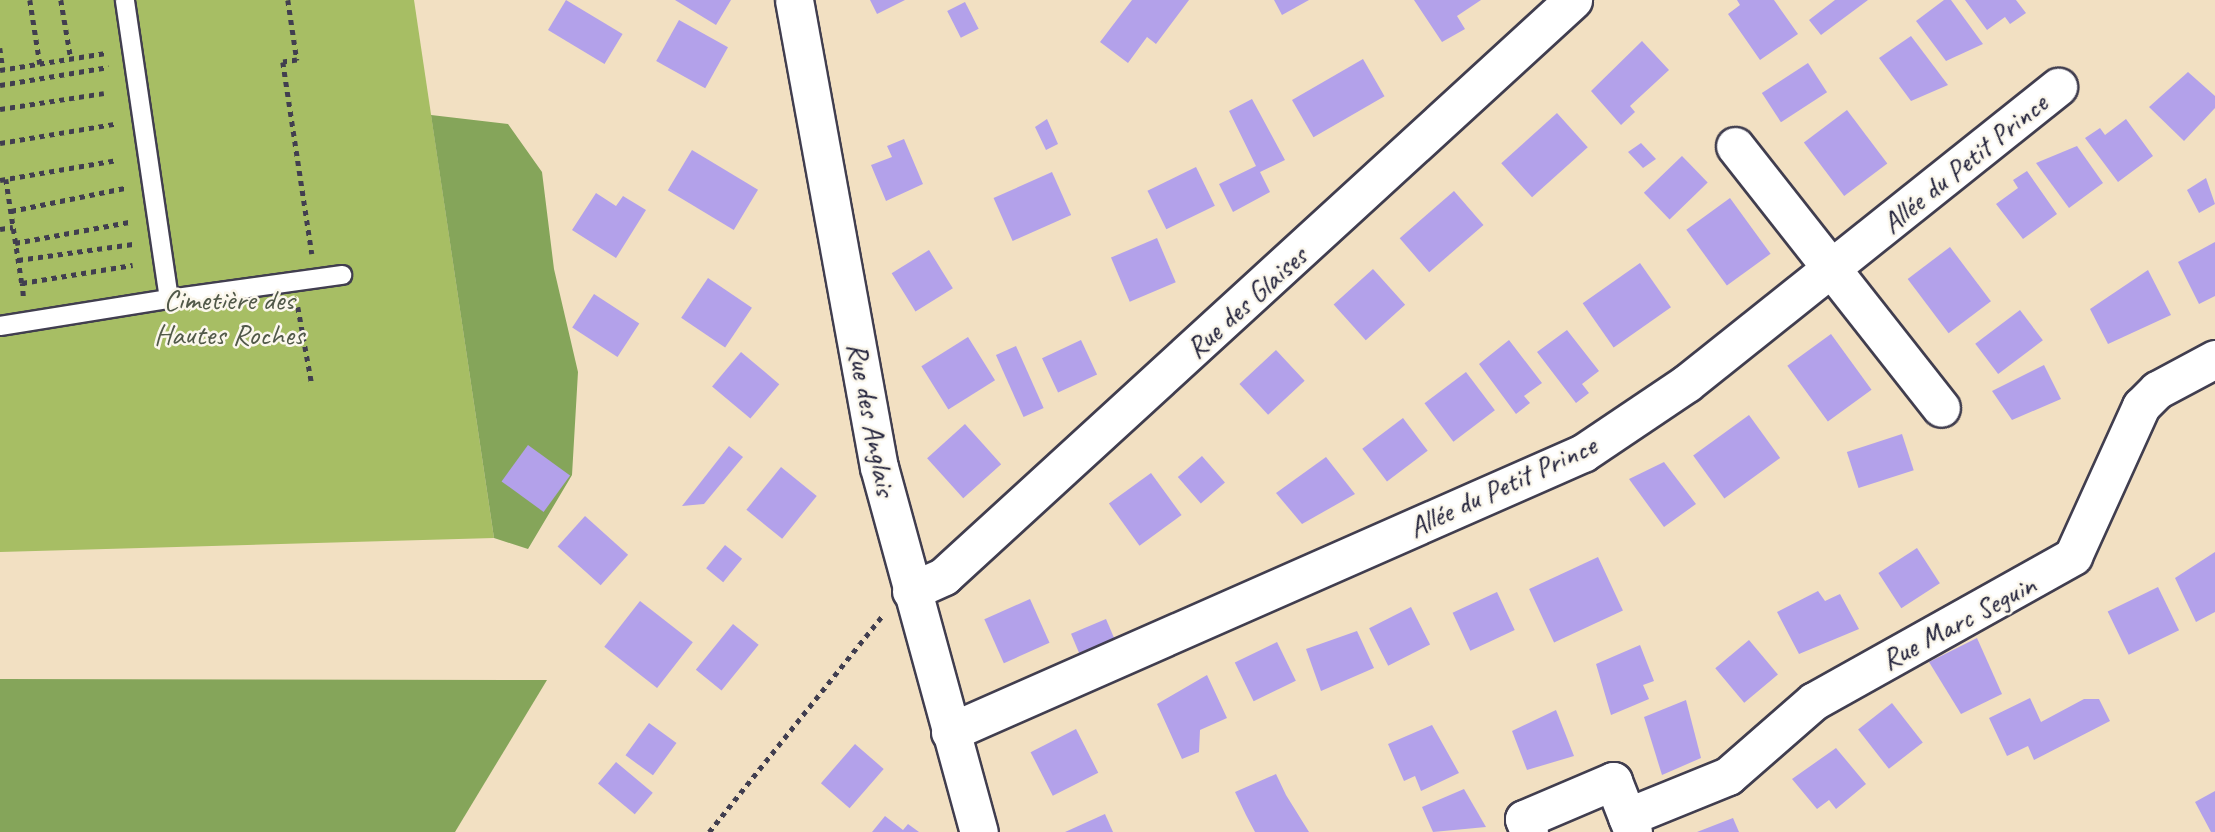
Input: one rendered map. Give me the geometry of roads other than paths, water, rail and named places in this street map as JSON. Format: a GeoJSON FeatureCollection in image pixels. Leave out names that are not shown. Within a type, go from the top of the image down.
{"type":"FeatureCollection","features":[{"type":"Feature","properties":{"kind":"street","name":"Rue des Anglais"},"geometry":{"type":"LineString","coordinates":[[794,0],[879,467],[911,592],[979,832]]}},
{"type":"Feature","properties":{"kind":"street","name":"Rue des Glaises"},"geometry":{"type":"LineString","coordinates":[[911,592],[944,576],[1573,0]]}},
{"type":"Feature","properties":{"kind":"street","name":"Allée du Petit Prince"},"geometry":{"type":"LineString","coordinates":[[950,732],[1583,453],[1687,383],[2058,87]]}},
{"type":"Feature","properties":{"kind":"street"},"geometry":{"type":"LineString","coordinates":[[1735,146],[1829,270],[1941,408]]}},
{"type":"Feature","properties":{"kind":"street","name":"Rue Marc Seguin"},"geometry":{"type":"LineString","coordinates":[[1529,832],[1524,819],[1613,781],[1630,825],[1728,776],[1814,701],[2073,556],[2140,406],[2157,390],[2215,359]]}},
{"type":"Feature","properties":{"kind":"lane"},"geometry":{"type":"LineString","coordinates":[[125,0],[169,299]]}},
{"type":"Feature","properties":{"kind":"lane"},"geometry":{"type":"LineString","coordinates":[[0,327],[169,299],[342,275]]}},
{"type":"Feature","properties":{"kind":"park label","name":"Cimetière des Hautes Roches"},"geometry":{"type":"Point","coordinates":[229,316]}}]}
